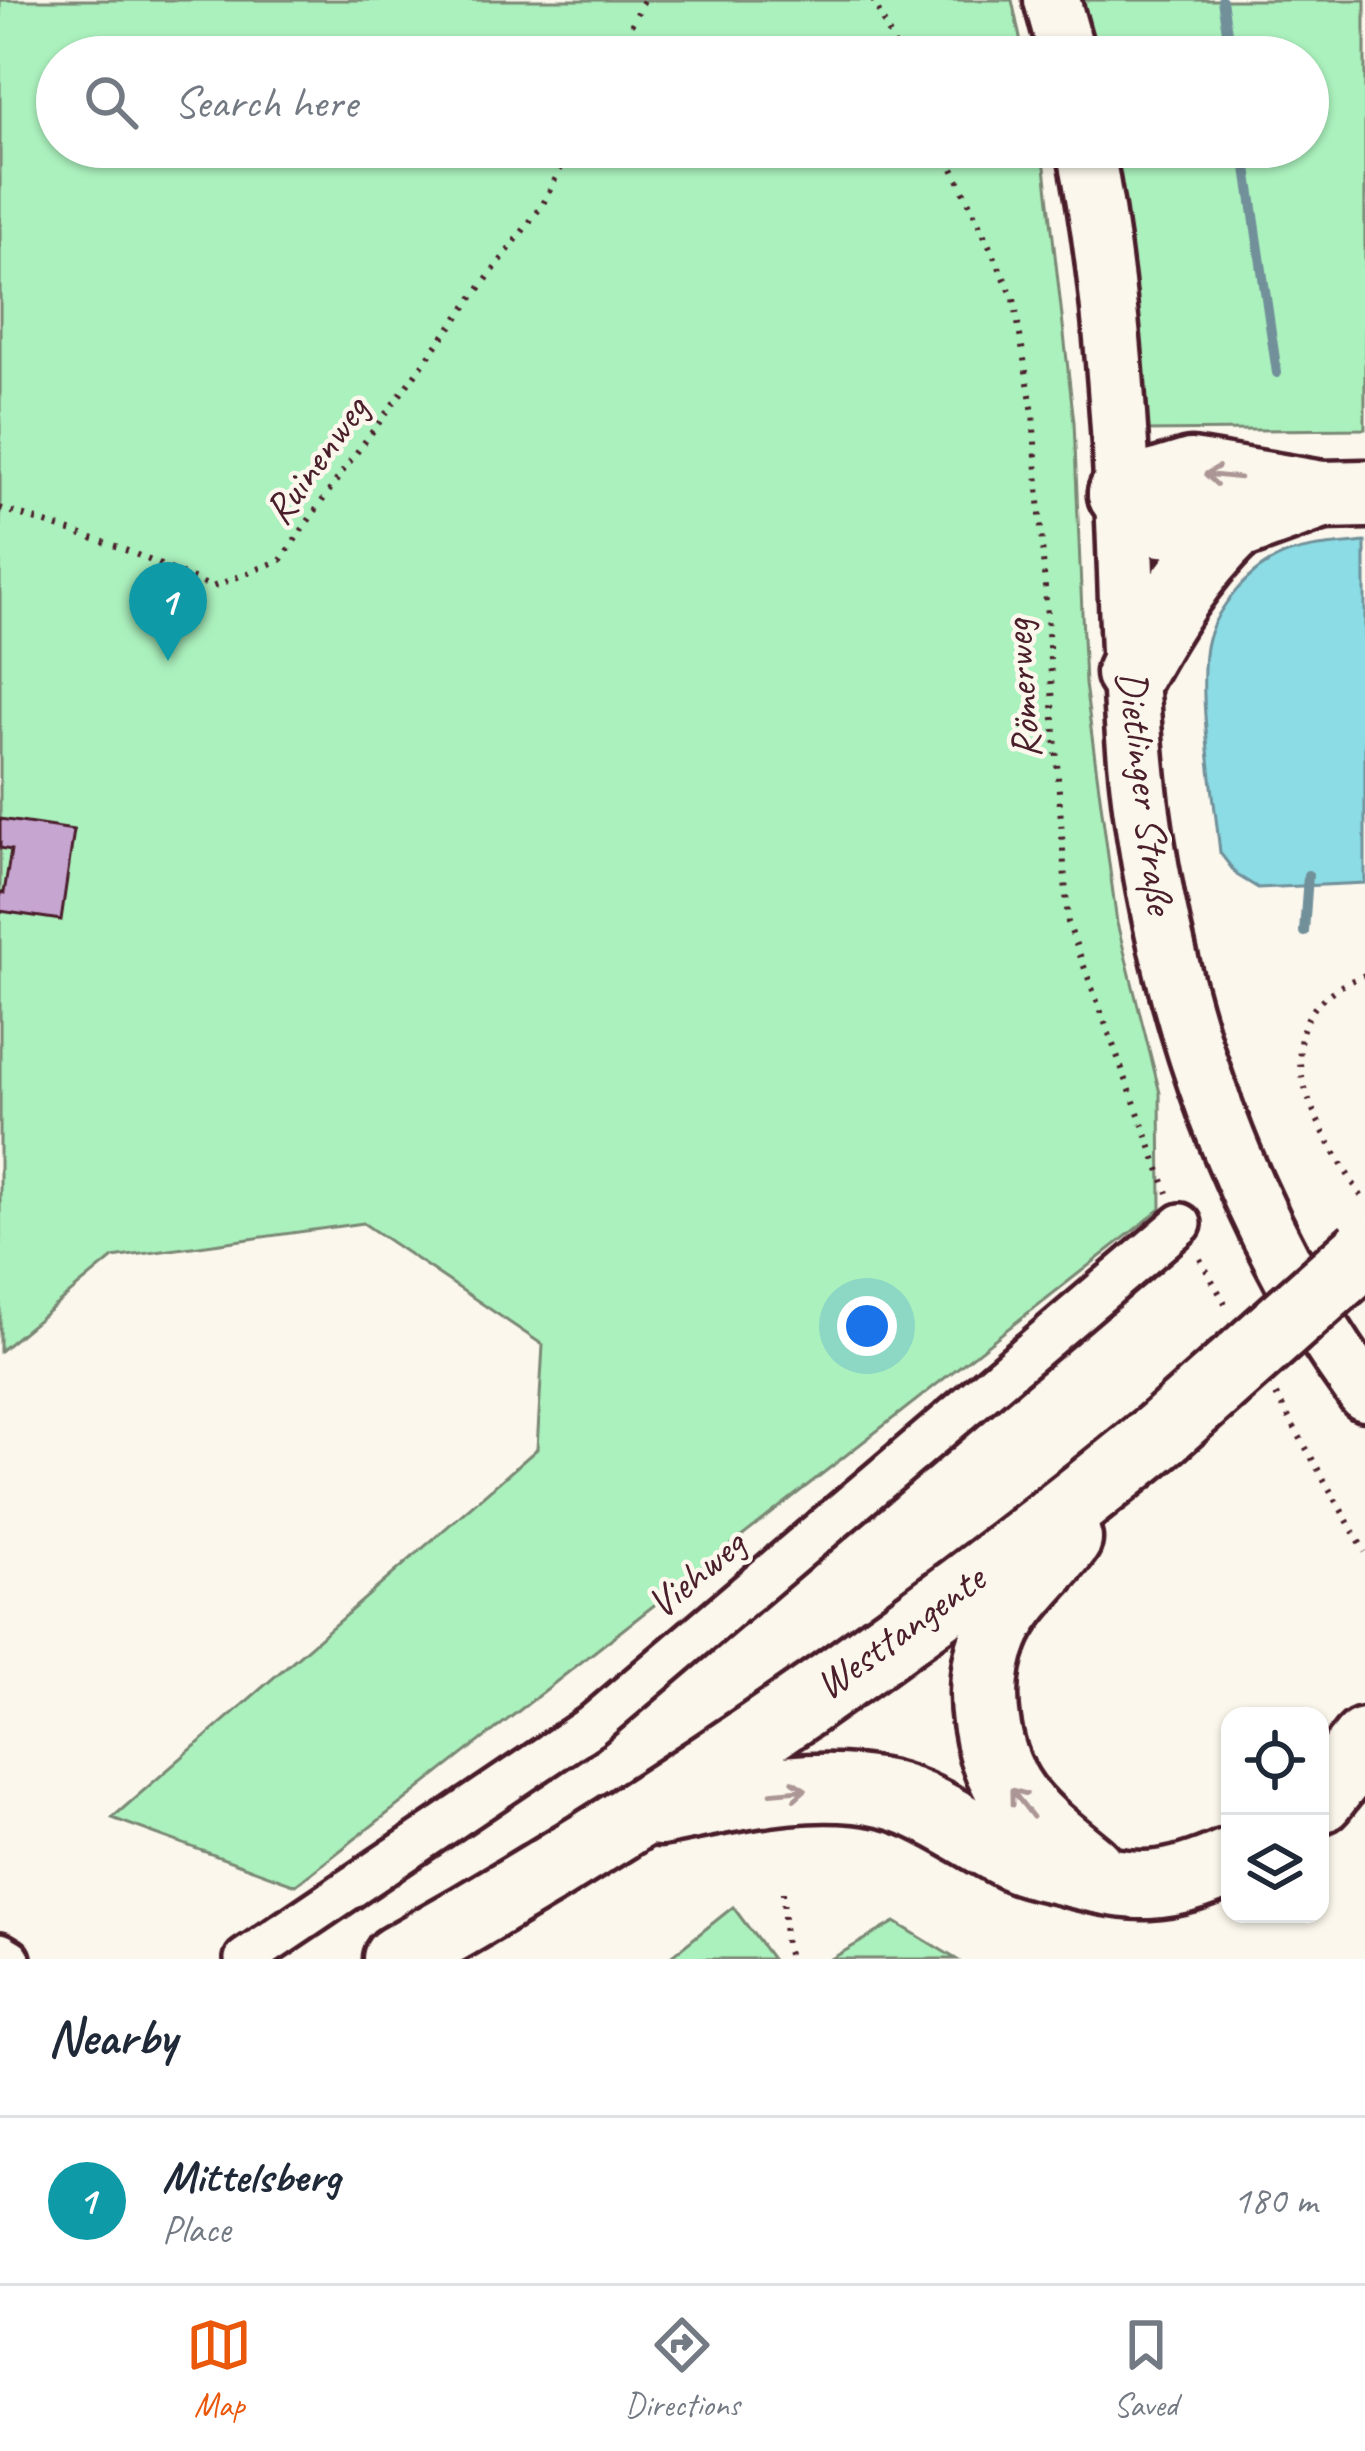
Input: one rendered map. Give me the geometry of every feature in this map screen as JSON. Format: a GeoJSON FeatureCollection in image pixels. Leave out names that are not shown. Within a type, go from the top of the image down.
{"type":"FeatureCollection","features":[{"type":"Feature","properties":{"kind":"highway"},"geometry":{"type":"LineString","coordinates":[[1122,494],[1191,473],[1344,494]]}},
{"type":"Feature","properties":{"kind":"highway"},"geometry":{"type":"LineString","coordinates":[[1122,494],[1161,523],[1234,527],[1344,494]]}},
{"type":"Feature","properties":{"kind":"highway"},"geometry":{"type":"LineString","coordinates":[[1130,673],[1168,603],[1204,556],[1234,527]]}},
{"type":"Feature","properties":{"kind":"highway","name":"Westtangente"},"geometry":{"type":"LineString","coordinates":[[397,1959],[632,1816],[826,1687],[1140,1451],[1365,1252]]}},
{"type":"Feature","properties":{"kind":"highway"},"geometry":{"type":"LineString","coordinates":[[1107,1882],[1017,1801],[999,1768],[982,1700],[994,1636],[1013,1604],[1047,1569],[1140,1451]]}},
{"type":"Feature","properties":{"kind":"highway"},"geometry":{"type":"LineString","coordinates":[[1329,1788],[1365,1742]]}},
{"type":"Feature","properties":{"kind":"highway"},"geometry":{"type":"LineString","coordinates":[[1329,1794],[1365,1772]]}},
{"type":"Feature","properties":{"kind":"highway"},"geometry":{"type":"LineString","coordinates":[[632,1816],[791,1789],[850,1788],[926,1808],[1020,1860],[1127,1887],[1182,1883],[1221,1866]]}},
{"type":"Feature","properties":{"kind":"main road"},"geometry":{"type":"LineString","coordinates":[[1052,0],[1062,36]]}},
{"type":"Feature","properties":{"kind":"main road","name":"Dietlinger Straße"},"geometry":{"type":"LineString","coordinates":[[1089,168],[1099,218],[1122,494],[1141,806],[1165,938],[1216,1107],[1280,1262],[1321,1332],[1365,1393]]}},
{"type":"Feature","properties":{"kind":"street","name":"Viehweg"},"geometry":{"type":"LineString","coordinates":[[245,1959],[591,1726],[1181,1224]]}},
{"type":"Feature","properties":{"kind":"street"},"geometry":{"type":"LineString","coordinates":[[0,1953],[10,1959]]}},
{"type":"Feature","properties":{"kind":"path"},"geometry":{"type":"LineString","coordinates":[[626,36],[644,0]]}},
{"type":"Feature","properties":{"kind":"path"},"geometry":{"type":"LineString","coordinates":[[872,0],[890,36]]}},
{"type":"Feature","properties":{"kind":"path","name":"Ruinenweg"},"geometry":{"type":"LineString","coordinates":[[0,508],[116,546],[212,587],[281,560],[543,204],[561,168]]}},
{"type":"Feature","properties":{"kind":"path","name":"Römerweg"},"geometry":{"type":"LineString","coordinates":[[953,168],[1014,299],[1033,413],[1068,923],[1131,1103],[1181,1224]]}},
{"type":"Feature","properties":{"kind":"path"},"geometry":{"type":"LineString","coordinates":[[1365,975],[1325,994],[1309,1014],[1298,1056],[1305,1096],[1365,1202]]}},
{"type":"Feature","properties":{"kind":"path"},"geometry":{"type":"LineString","coordinates":[[783,1892],[784,1946],[790,1959]]}},
{"type":"Feature","properties":{"kind":"green space"},"geometry":{"type":"Polygon","coordinates":[[[0,0],[1012,0],[1020,36],[36,36],[36,168],[1045,168],[1074,422],[1085,684],[1117,923],[1160,1093],[1161,1209],[296,1885],[112,1818],[537,1449],[543,1345],[363,1223],[113,1258],[0,1351],[0,0]]]}},
{"type":"Feature","properties":{"kind":"green space"},"geometry":{"type":"Polygon","coordinates":[[[1084,0],[1365,0],[1365,429],[1142,431],[1115,168],[1329,168],[1329,36],[1092,36],[1084,0]]]}},
{"type":"Feature","properties":{"kind":"green space"},"geometry":{"type":"Polygon","coordinates":[[[733,1907],[772,1959],[668,1959],[733,1907]]]}},
{"type":"Feature","properties":{"kind":"green space"},"geometry":{"type":"Polygon","coordinates":[[[895,1922],[956,1959],[831,1959],[895,1922]]]}},
{"type":"Feature","properties":{"kind":"water"},"geometry":{"type":"Polygon","coordinates":[[[1365,542],[1365,883],[1258,888],[1237,875],[1220,853],[1205,712],[1208,638],[1237,590],[1270,562],[1302,550],[1365,542]]]}},
{"type":"Feature","properties":{"kind":"building"},"geometry":{"type":"Polygon","coordinates":[[[0,819],[74,830],[61,920],[0,911],[11,850],[0,848],[0,819]]]}},
{"type":"Feature","properties":{"kind":"waterway"},"geometry":{"type":"LineString","coordinates":[[1222,0],[1228,36]]}},
{"type":"Feature","properties":{"kind":"waterway"},"geometry":{"type":"LineString","coordinates":[[1247,168],[1277,373]]}},
{"type":"Feature","properties":{"kind":"waterway"},"geometry":{"type":"LineString","coordinates":[[1304,932],[1308,875]]}},
{"type":"Feature","properties":{"kind":"place","name":"Mittelsberg"},"geometry":{"type":"Point","coordinates":[168,661]}}]}
